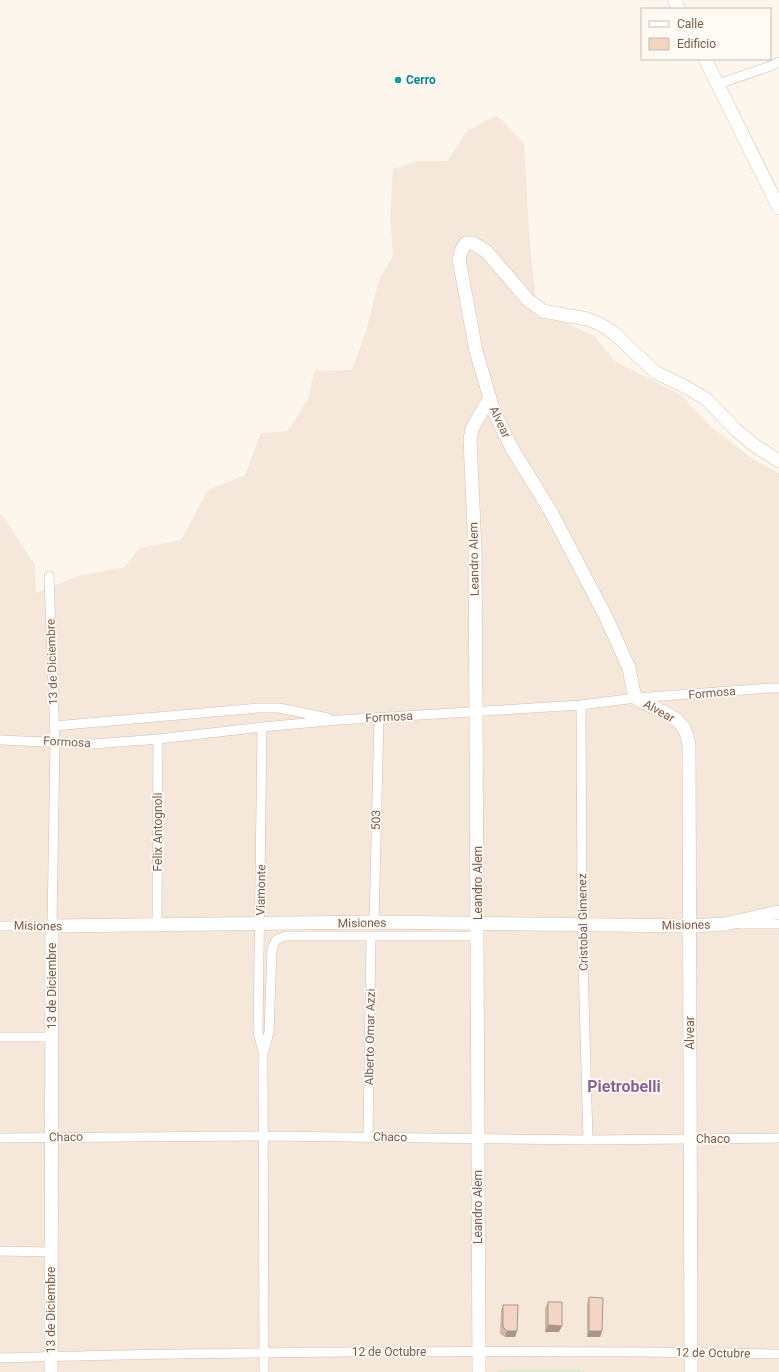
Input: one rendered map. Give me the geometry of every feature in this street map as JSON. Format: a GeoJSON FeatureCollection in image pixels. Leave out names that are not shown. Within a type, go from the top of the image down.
{"type":"FeatureCollection","features":[{"type":"Feature","properties":{"kind":"street"},"geometry":{"type":"LineString","coordinates":[[706,60],[779,208]]}},
{"type":"Feature","properties":{"kind":"street"},"geometry":{"type":"LineString","coordinates":[[718,84],[779,62]]}},
{"type":"Feature","properties":{"kind":"street","name":"Alvear"},"geometry":{"type":"LineString","coordinates":[[691,1372],[688,736],[684,728],[677,720],[636,698],[627,662],[606,617],[550,510],[514,452],[494,412],[476,351],[459,259],[462,249],[466,243],[473,243],[487,252],[528,300],[543,311],[587,319],[600,324],[614,333],[655,372],[686,387],[706,399],[742,435],[754,445],[779,461]]}},
{"type":"Feature","properties":{"kind":"street","name":"Leandro Alem"},"geometry":{"type":"LineString","coordinates":[[479,1372],[476,712],[474,549],[470,440],[472,429],[489,399]]}},
{"type":"Feature","properties":{"kind":"street","name":"13 de Diciembre"},"geometry":{"type":"LineString","coordinates":[[49,576],[54,726],[50,1252],[51,1372]]}},
{"type":"Feature","properties":{"kind":"street","name":"Formosa"},"geometry":{"type":"LineString","coordinates":[[0,740],[54,741],[94,744],[158,739],[339,720],[581,705],[636,698],[779,688]]}},
{"type":"Feature","properties":{"kind":"street","name":"Cristobal Gimenez"},"geometry":{"type":"LineString","coordinates":[[581,705],[582,925],[588,1140]]}},
{"type":"Feature","properties":{"kind":"street"},"geometry":{"type":"LineString","coordinates":[[54,726],[258,708],[279,708],[339,720]]}},
{"type":"Feature","properties":{"kind":"street","name":"503"},"geometry":{"type":"LineString","coordinates":[[374,922],[378,718]]}},
{"type":"Feature","properties":{"kind":"street","name":"Viamonte"},"geometry":{"type":"LineString","coordinates":[[262,727],[258,1032],[263,1052],[264,1353]]}},
{"type":"Feature","properties":{"kind":"street","name":"Felix Antognoli"},"geometry":{"type":"LineString","coordinates":[[157,926],[158,739]]}},
{"type":"Feature","properties":{"kind":"street","name":"Misiones"},"geometry":{"type":"LineString","coordinates":[[725,924],[779,912]]}},
{"type":"Feature","properties":{"kind":"street","name":"Misiones"},"geometry":{"type":"LineString","coordinates":[[0,926],[260,925],[374,922],[478,930]]}},
{"type":"Feature","properties":{"kind":"street","name":"Misiones"},"geometry":{"type":"LineString","coordinates":[[276,940],[285,936],[371,936],[582,925],[690,926],[725,924],[779,924]]}},
{"type":"Feature","properties":{"kind":"street","name":"Alberto Omar Azzi"},"geometry":{"type":"LineString","coordinates":[[368,1137],[371,936]]}},
{"type":"Feature","properties":{"kind":"street","name":"Viamonte"},"geometry":{"type":"LineString","coordinates":[[263,1052],[269,1032],[272,949],[276,940]]}},
{"type":"Feature","properties":{"kind":"street"},"geometry":{"type":"LineString","coordinates":[[0,1037],[52,1037]]}},
{"type":"Feature","properties":{"kind":"street","name":"Chaco"},"geometry":{"type":"LineString","coordinates":[[0,1138],[263,1136],[588,1140],[779,1138]]}},
{"type":"Feature","properties":{"kind":"street"},"geometry":{"type":"LineString","coordinates":[[0,1251],[50,1252]]}},
{"type":"Feature","properties":{"kind":"street","name":"12 de Octubre"},"geometry":{"type":"LineString","coordinates":[[0,1358],[51,1356],[479,1351],[779,1354]]}},
{"type":"Feature","properties":{"kind":"street"},"geometry":{"type":"LineString","coordinates":[[264,1353],[264,1372]]}},
{"type":"Feature","properties":{"kind":"shaded area"},"geometry":{"type":"Polygon","coordinates":[[[497,115],[524,144],[530,245],[536,302],[535,316],[567,323],[594,336],[616,362],[681,395],[710,426],[753,459],[779,473],[779,1372],[0,1372],[0,514],[5,519],[35,565],[36,593],[78,576],[124,567],[140,548],[181,540],[208,490],[245,475],[261,433],[288,431],[308,399],[314,371],[352,370],[366,331],[379,280],[393,256],[390,219],[393,169],[417,161],[447,161],[467,131],[497,115]]]}},
{"type":"Feature","properties":{"kind":"green space"},"geometry":{"type":"Polygon","coordinates":[[[499,1370],[580,1370],[580,1372],[499,1372],[499,1370]]]}},
{"type":"Feature","properties":{"kind":"building"},"geometry":{"type":"Polygon","coordinates":[[[589,1297],[603,1298],[602,1331],[589,1331],[589,1297]]]}},
{"type":"Feature","properties":{"kind":"building"},"geometry":{"type":"Polygon","coordinates":[[[548,1302],[562,1302],[562,1326],[548,1325],[548,1302]]]}},
{"type":"Feature","properties":{"kind":"building"},"geometry":{"type":"Polygon","coordinates":[[[503,1305],[518,1305],[517,1331],[507,1331],[503,1327],[503,1305]]]}},
{"type":"Feature","properties":{"kind":"place","name":"Cerro"},"geometry":{"type":"Point","coordinates":[398,80]}},
{"type":"Feature","properties":{"kind":"district","name":"Pietrobelli"},"geometry":{"type":"Point","coordinates":[624,1086]}}]}
